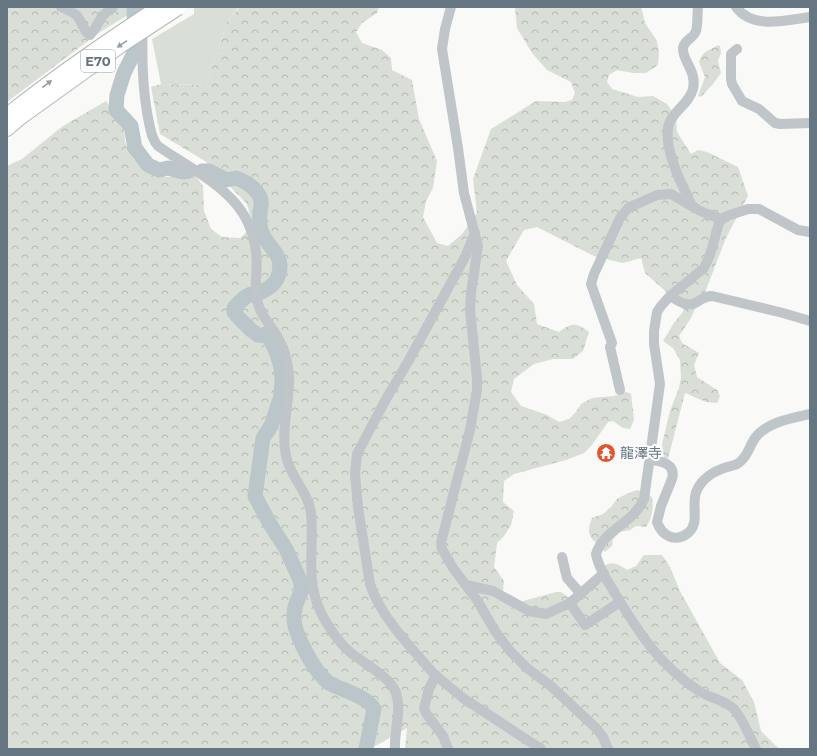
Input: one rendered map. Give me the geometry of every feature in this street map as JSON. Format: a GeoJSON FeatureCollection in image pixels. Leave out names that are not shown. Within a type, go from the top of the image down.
{"type":"FeatureCollection","features":[{"type":"Feature","properties":{"kind":"highway","name":"E70"},"geometry":{"type":"LineString","coordinates":[[7,129],[15,113],[68,68],[114,35],[159,7]]}},
{"type":"Feature","properties":{"kind":"highway","name":"E70"},"geometry":{"type":"LineString","coordinates":[[15,113],[179,7]]}},
{"type":"Feature","properties":{"kind":"street"},"geometry":{"type":"LineString","coordinates":[[61,7],[77,15],[80,18],[86,32],[90,35],[102,16],[113,7]]}},
{"type":"Feature","properties":{"kind":"street"},"geometry":{"type":"LineString","coordinates":[[143,7],[143,80],[145,104],[153,140],[158,146],[228,195],[236,204],[246,220],[255,242],[257,255],[255,291],[259,308],[277,336],[286,357],[290,378],[284,442],[286,458],[292,473],[304,491],[311,513],[311,571],[315,597],[321,612],[335,635],[349,651],[394,687],[398,700],[395,749]]}},
{"type":"Feature","properties":{"kind":"street"},"geometry":{"type":"LineString","coordinates":[[451,7],[442,48],[464,193],[478,246],[470,310],[476,358],[476,390],[470,430],[441,543],[444,554],[477,600],[510,651],[527,668],[556,691],[597,729],[603,737],[608,749]]}},
{"type":"Feature","properties":{"kind":"street"},"geometry":{"type":"LineString","coordinates":[[693,207],[681,183],[674,164],[669,145],[668,128],[672,118],[692,93],[694,77],[683,49],[684,44],[696,32],[698,7]]}},
{"type":"Feature","properties":{"kind":"street"},"geometry":{"type":"LineString","coordinates":[[736,7],[745,16],[763,22],[810,17]]}},
{"type":"Feature","properties":{"kind":"street"},"geometry":{"type":"LineString","coordinates":[[737,49],[731,54],[731,79],[732,84],[742,101],[759,109],[775,123],[810,123]]}},
{"type":"Feature","properties":{"kind":"street"},"geometry":{"type":"LineString","coordinates":[[620,390],[610,347],[612,343],[591,284],[594,274],[620,218],[628,208],[657,196],[671,194],[703,212],[722,219]]}},
{"type":"Feature","properties":{"kind":"street"},"geometry":{"type":"LineString","coordinates":[[756,749],[735,710],[727,704],[699,691],[668,667],[646,642],[620,602],[597,560],[596,554],[598,548],[607,536],[633,516],[642,505],[646,493],[660,384],[654,344],[655,325],[661,306],[670,296],[704,268],[710,255],[717,229],[722,219],[733,213],[750,208],[759,208],[798,230],[810,232]]}},
{"type":"Feature","properties":{"kind":"street"},"geometry":{"type":"LineString","coordinates":[[475,233],[465,257],[409,360],[385,400],[358,454],[355,464],[355,474],[359,513],[370,584],[373,594],[387,618],[436,675],[463,698],[541,749]]}},
{"type":"Feature","properties":{"kind":"street"},"geometry":{"type":"LineString","coordinates":[[670,296],[682,303],[688,304],[697,302],[708,296],[712,296],[810,321]]}},
{"type":"Feature","properties":{"kind":"street"},"geometry":{"type":"LineString","coordinates":[[650,460],[661,461],[670,466],[672,470],[672,479],[661,506],[657,522],[662,533],[672,537],[679,537],[687,534],[694,524],[696,493],[701,483],[708,476],[716,471],[741,462],[755,438],[768,427],[775,423],[810,414]]}},
{"type":"Feature","properties":{"kind":"street"},"geometry":{"type":"LineString","coordinates":[[562,557],[567,578],[581,594]]}},
{"type":"Feature","properties":{"kind":"street"},"geometry":{"type":"LineString","coordinates":[[466,585],[493,591],[529,611],[546,614],[570,603],[604,573]]}},
{"type":"Feature","properties":{"kind":"street"},"geometry":{"type":"LineString","coordinates":[[570,603],[585,625],[620,602]]}},
{"type":"Feature","properties":{"kind":"street"},"geometry":{"type":"LineString","coordinates":[[436,675],[429,688],[424,708],[443,736],[448,749]]}},
{"type":"Feature","properties":{"kind":"green space"},"geometry":{"type":"Polygon","coordinates":[[[7,7],[141,7],[100,32],[7,102],[7,7]]]}},
{"type":"Feature","properties":{"kind":"green space"},"geometry":{"type":"Polygon","coordinates":[[[194,7],[239,7],[228,20],[206,85],[161,84],[152,39],[194,14],[194,7]]]}},
{"type":"Feature","properties":{"kind":"green space"},"geometry":{"type":"Polygon","coordinates":[[[240,7],[379,7],[377,13],[362,23],[356,32],[362,43],[382,50],[391,58],[392,70],[412,80],[419,119],[437,161],[433,188],[426,201],[423,217],[437,243],[448,246],[462,234],[477,213],[473,179],[491,129],[536,101],[565,102],[572,100],[575,93],[571,82],[547,70],[532,53],[517,28],[515,7],[641,7],[645,23],[657,41],[659,53],[658,65],[646,73],[633,73],[617,70],[609,75],[607,82],[612,89],[638,97],[653,96],[667,104],[676,117],[677,132],[691,154],[698,150],[707,152],[738,167],[748,196],[726,238],[704,295],[699,300],[691,318],[679,336],[682,343],[699,353],[694,365],[697,377],[717,390],[720,396],[717,403],[706,402],[685,393],[668,459],[664,458],[662,444],[670,411],[679,388],[681,377],[680,360],[673,348],[663,341],[684,310],[680,304],[645,273],[641,258],[623,263],[594,256],[537,227],[524,230],[506,261],[517,285],[534,304],[537,324],[559,332],[571,325],[577,325],[589,332],[583,351],[573,359],[553,359],[534,364],[514,379],[511,392],[521,406],[547,415],[559,422],[569,419],[581,404],[592,398],[614,396],[626,392],[631,394],[634,420],[630,429],[623,428],[613,421],[608,422],[592,445],[584,453],[566,460],[514,474],[504,481],[503,502],[514,511],[511,525],[504,536],[497,543],[494,567],[504,581],[503,591],[516,603],[556,592],[561,592],[568,597],[588,589],[595,576],[602,567],[606,565],[611,563],[616,564],[627,570],[636,566],[644,555],[662,555],[670,567],[680,591],[720,663],[742,680],[754,702],[761,731],[780,749],[405,749],[407,728],[370,749],[7,749],[7,166],[22,159],[63,126],[106,101],[124,128],[125,142],[133,159],[144,167],[166,177],[195,175],[203,186],[204,211],[211,229],[222,237],[240,238],[253,226],[247,204],[205,161],[160,134],[151,87],[161,84],[206,85],[228,20],[240,7]]]}},
{"type":"Feature","properties":{"kind":"green space"},"geometry":{"type":"Polygon","coordinates":[[[718,45],[720,46],[721,53],[718,61],[721,73],[701,97],[698,96],[705,77],[699,62],[705,53],[718,45]]]}},
{"type":"Feature","properties":{"kind":"green space"},"geometry":{"type":"Polygon","coordinates":[[[638,490],[652,497],[652,513],[648,524],[646,527],[636,526],[630,530],[620,532],[613,539],[612,546],[605,552],[589,534],[592,518],[603,514],[617,499],[638,490]]]}},
{"type":"Feature","properties":{"kind":"waterway"},"geometry":{"type":"LineString","coordinates":[[134,7],[134,53],[124,73],[117,95],[116,110],[131,126],[135,148],[148,165],[159,170],[168,168],[183,172],[189,171]]}},
{"type":"Feature","properties":{"kind":"waterway"},"geometry":{"type":"LineString","coordinates":[[202,171],[209,171],[226,180],[236,178],[253,188],[259,196],[261,201],[259,221],[260,227],[264,237],[278,258],[280,264],[280,271],[277,279],[270,287],[261,292]]}},
{"type":"Feature","properties":{"kind":"waterway"},"geometry":{"type":"LineString","coordinates":[[251,294],[244,298],[234,308],[234,312],[251,330],[258,335],[267,336],[270,338],[281,367],[282,381],[281,396],[271,426],[263,438],[255,496],[286,549],[300,580],[302,590],[295,605],[294,616],[297,632],[306,652],[323,678],[329,683],[366,700],[374,709],[366,749]]}},
{"type":"Feature","properties":{"kind":"place","name":"龍澤寺"},"geometry":{"type":"Point","coordinates":[606,453]}}]}
